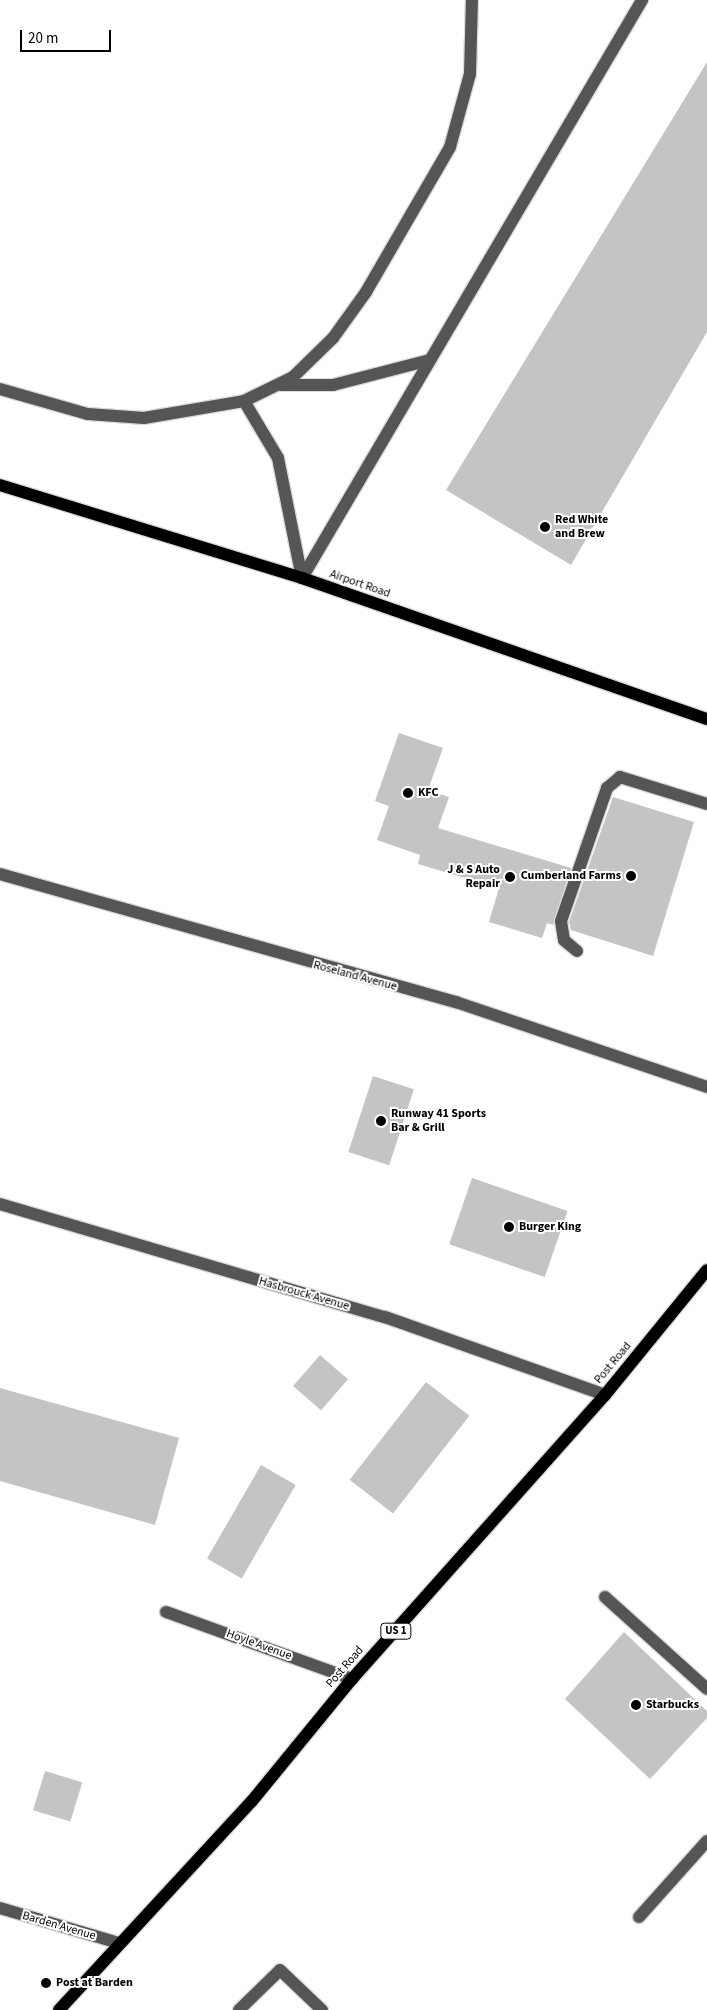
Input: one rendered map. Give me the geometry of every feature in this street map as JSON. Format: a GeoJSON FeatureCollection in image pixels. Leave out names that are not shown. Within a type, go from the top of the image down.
{"type":"FeatureCollection","features":[{"type":"Feature","properties":{"kind":"main road","name":"Airport Road"},"geometry":{"type":"LineString","coordinates":[[0,485],[302,578],[707,719]]}},
{"type":"Feature","properties":{"kind":"main road","name":"Post Road"},"geometry":{"type":"LineString","coordinates":[[59,2010],[252,1801],[352,1679],[605,1395],[707,1270]]}},
{"type":"Feature","properties":{"kind":"street"},"geometry":{"type":"LineString","coordinates":[[0,389],[88,414],[144,418],[244,401],[279,385],[308,364],[345,324],[435,179],[467,94],[472,0]]}},
{"type":"Feature","properties":{"kind":"street"},"geometry":{"type":"LineString","coordinates":[[302,578],[642,0]]}},
{"type":"Feature","properties":{"kind":"street"},"geometry":{"type":"LineString","coordinates":[[279,385],[333,385],[430,360]]}},
{"type":"Feature","properties":{"kind":"street"},"geometry":{"type":"LineString","coordinates":[[244,401],[278,458],[302,578]]}},
{"type":"Feature","properties":{"kind":"street"},"geometry":{"type":"LineString","coordinates":[[577,951],[564,940],[560,921],[607,788],[620,777],[707,804]]}},
{"type":"Feature","properties":{"kind":"street","name":"Roseland Avenue"},"geometry":{"type":"LineString","coordinates":[[0,874],[456,1002],[707,1087]]}},
{"type":"Feature","properties":{"kind":"street","name":"Hasbrouck Avenue"},"geometry":{"type":"LineString","coordinates":[[0,1204],[386,1317],[605,1395]]}},
{"type":"Feature","properties":{"kind":"street"},"geometry":{"type":"LineString","coordinates":[[606,1597],[707,1689]]}},
{"type":"Feature","properties":{"kind":"street","name":"Hoyle Avenue"},"geometry":{"type":"LineString","coordinates":[[166,1612],[352,1679]]}},
{"type":"Feature","properties":{"kind":"street"},"geometry":{"type":"LineString","coordinates":[[639,1917],[707,1841]]}},
{"type":"Feature","properties":{"kind":"street","name":"Barden Avenue"},"geometry":{"type":"LineString","coordinates":[[0,1908],[118,1944]]}},
{"type":"Feature","properties":{"kind":"street"},"geometry":{"type":"LineString","coordinates":[[239,2010],[280,1970],[322,2010]]}},
{"type":"Feature","properties":{"kind":"building"},"geometry":{"type":"Polygon","coordinates":[[[707,62],[707,332],[571,565],[446,490],[707,62]]]}},
{"type":"Feature","properties":{"kind":"building"},"geometry":{"type":"Polygon","coordinates":[[[399,733],[443,748],[428,790],[449,797],[438,828],[571,868],[553,925],[547,923],[542,938],[489,922],[499,888],[418,864],[420,855],[377,840],[389,806],[375,801],[399,733]]]}},
{"type":"Feature","properties":{"kind":"building","name":"Cumberland Farms"},"geometry":{"type":"Polygon","coordinates":[[[613,797],[694,822],[653,956],[571,930],[569,922],[613,797]]]}},
{"type":"Feature","properties":{"kind":"building","name":"Runway 41 Sports Bar & Grill"},"geometry":{"type":"Polygon","coordinates":[[[373,1076],[414,1089],[389,1165],[348,1152],[373,1076]]]}},
{"type":"Feature","properties":{"kind":"building","name":"Burger King"},"geometry":{"type":"Polygon","coordinates":[[[472,1178],[567,1211],[545,1277],[449,1244],[472,1178]]]}},
{"type":"Feature","properties":{"kind":"building"},"geometry":{"type":"Polygon","coordinates":[[[320,1355],[348,1379],[321,1410],[293,1386],[320,1355]]]}},
{"type":"Feature","properties":{"kind":"building"},"geometry":{"type":"Polygon","coordinates":[[[426,1382],[469,1416],[393,1514],[350,1480],[426,1382]]]}},
{"type":"Feature","properties":{"kind":"building"},"geometry":{"type":"Polygon","coordinates":[[[0,1388],[179,1438],[155,1525],[0,1481],[0,1388]]]}},
{"type":"Feature","properties":{"kind":"building"},"geometry":{"type":"Polygon","coordinates":[[[261,1465],[296,1485],[242,1579],[207,1559],[261,1465]]]}},
{"type":"Feature","properties":{"kind":"building","name":"Starbucks"},"geometry":{"type":"Polygon","coordinates":[[[624,1632],[707,1711],[707,1718],[650,1779],[565,1699],[624,1632]]]}},
{"type":"Feature","properties":{"kind":"building"},"geometry":{"type":"Polygon","coordinates":[[[45,1771],[82,1782],[70,1822],[33,1810],[45,1771]]]}},
{"type":"Feature","properties":{"kind":"place","name":"Red White and Brew"},"geometry":{"type":"Point","coordinates":[545,527]}},
{"type":"Feature","properties":{"kind":"place","name":"KFC"},"geometry":{"type":"Point","coordinates":[408,793]}},
{"type":"Feature","properties":{"kind":"place","name":"Cumberland Farms"},"geometry":{"type":"Point","coordinates":[631,876]}},
{"type":"Feature","properties":{"kind":"place","name":"J & S Auto Repair"},"geometry":{"type":"Point","coordinates":[510,877]}},
{"type":"Feature","properties":{"kind":"place","name":"Runway 41 Sports Bar & Grill"},"geometry":{"type":"Point","coordinates":[381,1121]}},
{"type":"Feature","properties":{"kind":"place","name":"Burger King"},"geometry":{"type":"Point","coordinates":[509,1227]}},
{"type":"Feature","properties":{"kind":"place","name":"Starbucks"},"geometry":{"type":"Point","coordinates":[636,1705]}},
{"type":"Feature","properties":{"kind":"place","name":"Post at Barden"},"geometry":{"type":"Point","coordinates":[46,1983]}}]}
